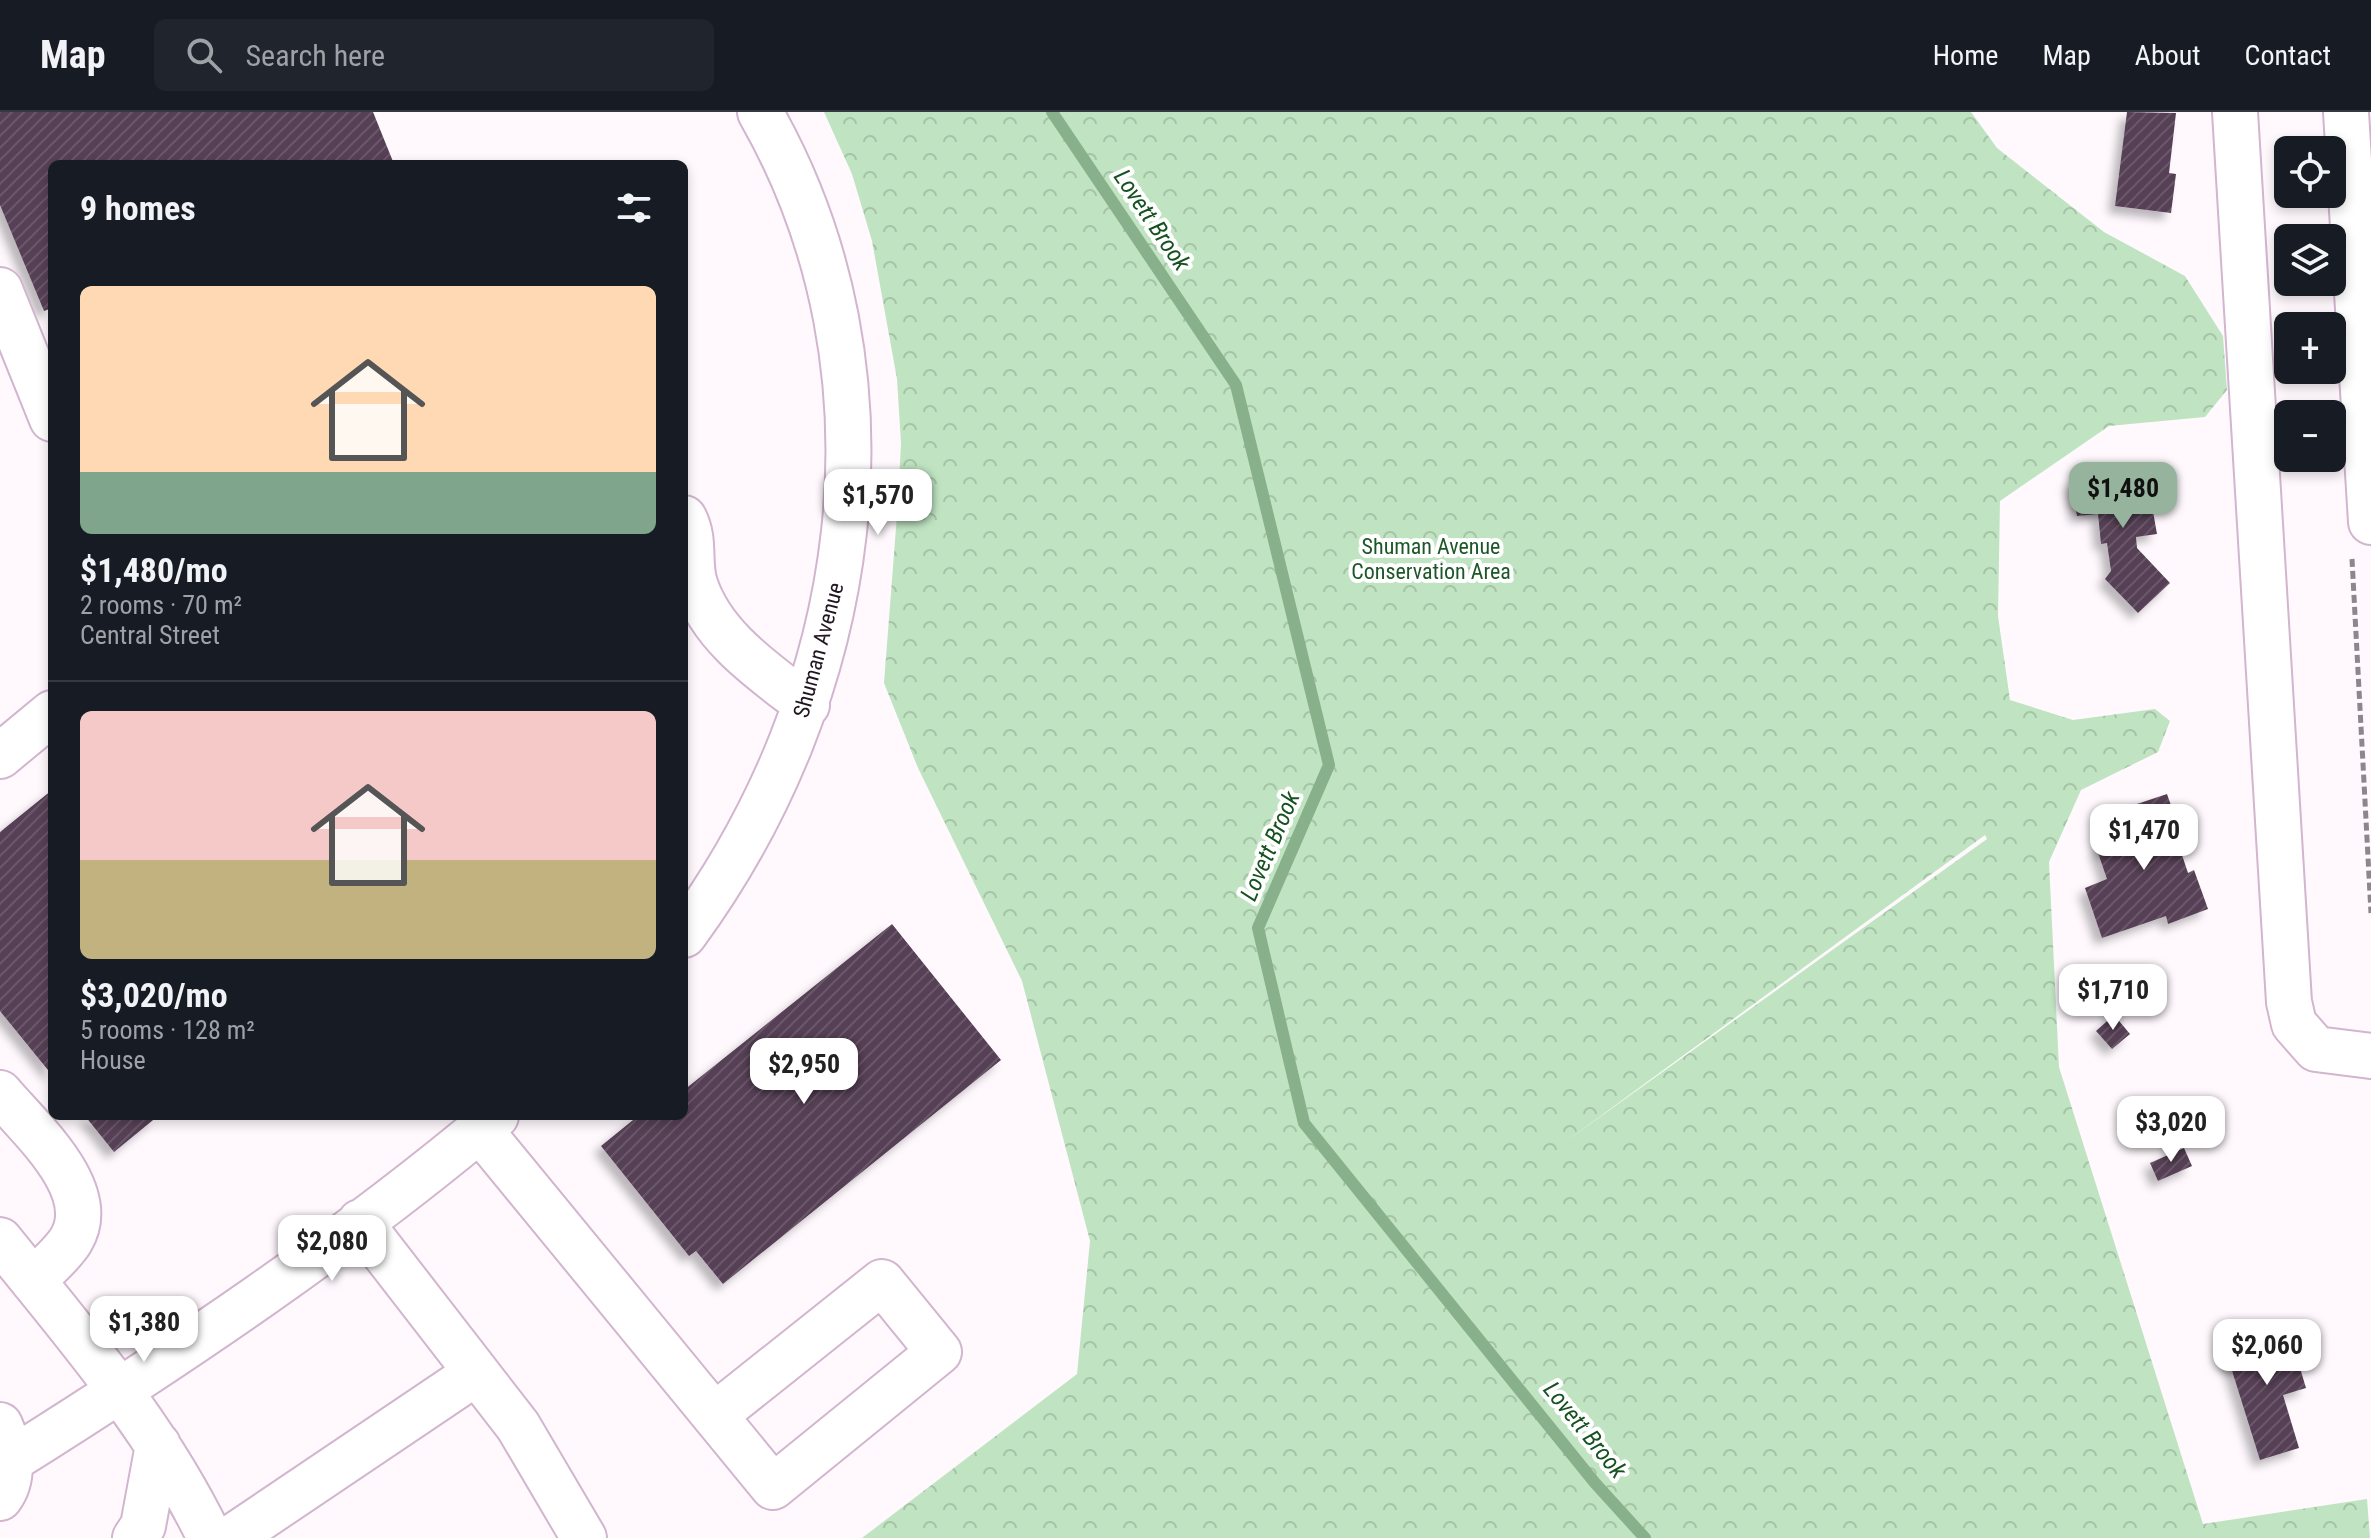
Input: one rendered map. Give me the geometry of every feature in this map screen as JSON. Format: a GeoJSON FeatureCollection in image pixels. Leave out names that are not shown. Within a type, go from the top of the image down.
{"type":"FeatureCollection","features":[{"type":"Feature","properties":{"kind":"street","name":"Shuman Avenue"},"geometry":{"type":"LineString","coordinates":[[688,929],[731,868],[766,801],[807,705],[834,604],[848,503],[848,412],[840,322],[816,232],[785,156],[760,112]]}},
{"type":"Feature","properties":{"kind":"street"},"geometry":{"type":"LineString","coordinates":[[2235,112],[2289,1002],[2294,1024],[2316,1049],[2371,1056]]}},
{"type":"Feature","properties":{"kind":"street"},"geometry":{"type":"LineString","coordinates":[[2346,112],[2371,522]]}},
{"type":"Feature","properties":{"kind":"street"},"geometry":{"type":"LineString","coordinates":[[0,290],[48,409]]}},
{"type":"Feature","properties":{"kind":"street"},"geometry":{"type":"LineString","coordinates":[[688,529],[693,543],[694,583],[714,620],[745,656],[807,705]]}},
{"type":"Feature","properties":{"kind":"street"},"geometry":{"type":"LineString","coordinates":[[0,756],[48,716]]}},
{"type":"Feature","properties":{"kind":"street"},"geometry":{"type":"LineString","coordinates":[[0,1093],[70,1177],[79,1207],[79,1224],[70,1242],[33,1281]]}},
{"type":"Feature","properties":{"kind":"street"},"geometry":{"type":"LineString","coordinates":[[4,1461],[121,1390],[360,1222],[488,1123],[715,1415],[773,1487],[939,1352],[882,1282],[715,1415]]}},
{"type":"Feature","properties":{"kind":"street"},"geometry":{"type":"LineString","coordinates":[[360,1222],[518,1426],[584,1538]]}},
{"type":"Feature","properties":{"kind":"street"},"geometry":{"type":"LineString","coordinates":[[0,1240],[121,1390],[182,1481],[210,1538]]}},
{"type":"Feature","properties":{"kind":"street"},"geometry":{"type":"LineString","coordinates":[[231,1538],[476,1373]]}},
{"type":"Feature","properties":{"kind":"street"},"geometry":{"type":"LineString","coordinates":[[135,1538],[143,1526],[158,1445]]}},
{"type":"Feature","properties":{"kind":"green space","name":"Shuman Avenue Conservation Area"},"geometry":{"type":"Polygon","coordinates":[[[824,112],[1971,112],[1997,148],[2104,232],[2185,276],[2223,336],[2227,390],[2205,417],[2109,426],[2000,501],[1998,616],[2010,700],[2073,720],[2155,709],[2170,721],[2158,752],[2081,790],[2049,862],[2059,1067],[2203,1524],[2367,1499],[2370,1538],[862,1538],[1077,1374],[1090,1241],[1022,981],[918,768],[884,683],[901,443],[897,379],[872,241],[852,174],[824,112]],[[1985,835],[1565,1142],[1987,839],[1985,835]]]}},
{"type":"Feature","properties":{"kind":"building"},"geometry":{"type":"Polygon","coordinates":[[[0,112],[373,112],[392,160],[48,160],[48,310],[44,311],[0,205],[0,112]]]}},
{"type":"Feature","properties":{"kind":"building"},"geometry":{"type":"Polygon","coordinates":[[[2127,112],[2176,113],[2169,173],[2176,174],[2171,213],[2115,206],[2127,112]]]}},
{"type":"Feature","properties":{"kind":"building"},"geometry":{"type":"Polygon","coordinates":[[[2145,466],[2157,534],[2136,537],[2137,548],[2170,583],[2138,613],[2105,579],[2111,571],[2107,543],[2101,544],[2098,514],[2077,516],[2070,481],[2145,466]]]}},
{"type":"Feature","properties":{"kind":"building"},"geometry":{"type":"Polygon","coordinates":[[[48,793],[48,1070],[0,1011],[0,832],[48,793]]]}},
{"type":"Feature","properties":{"kind":"building"},"geometry":{"type":"Polygon","coordinates":[[[2167,794],[2175,817],[2170,819],[2188,873],[2194,870],[2208,909],[2168,924],[2166,916],[2102,938],[2085,888],[2107,879],[2096,847],[2116,841],[2107,814],[2167,794]]]}},
{"type":"Feature","properties":{"kind":"building"},"geometry":{"type":"Polygon","coordinates":[[[892,924],[1001,1060],[723,1284],[696,1251],[689,1256],[601,1146],[633,1120],[688,1120],[688,1087],[892,924]]]}},
{"type":"Feature","properties":{"kind":"building"},"geometry":{"type":"Polygon","coordinates":[[[2114,1015],[2130,1034],[2112,1049],[2096,1031],[2114,1015]]]}},
{"type":"Feature","properties":{"kind":"building"},"geometry":{"type":"Polygon","coordinates":[[[88,1120],[153,1120],[114,1152],[88,1120]]]}},
{"type":"Feature","properties":{"kind":"building"},"geometry":{"type":"Polygon","coordinates":[[[2184,1148],[2192,1166],[2158,1181],[2150,1163],[2184,1148]]]}},
{"type":"Feature","properties":{"kind":"building"},"geometry":{"type":"Polygon","coordinates":[[[2276,1326],[2278,1332],[2288,1328],[2306,1388],[2283,1395],[2299,1448],[2260,1460],[2223,1342],[2276,1326]]]}},
{"type":"Feature","properties":{"kind":"waterway","name":"Lovett Brook"},"geometry":{"type":"LineString","coordinates":[[1052,112],[1236,385],[1329,765],[1258,928],[1304,1123],[1595,1483],[1645,1538]]}}]}
